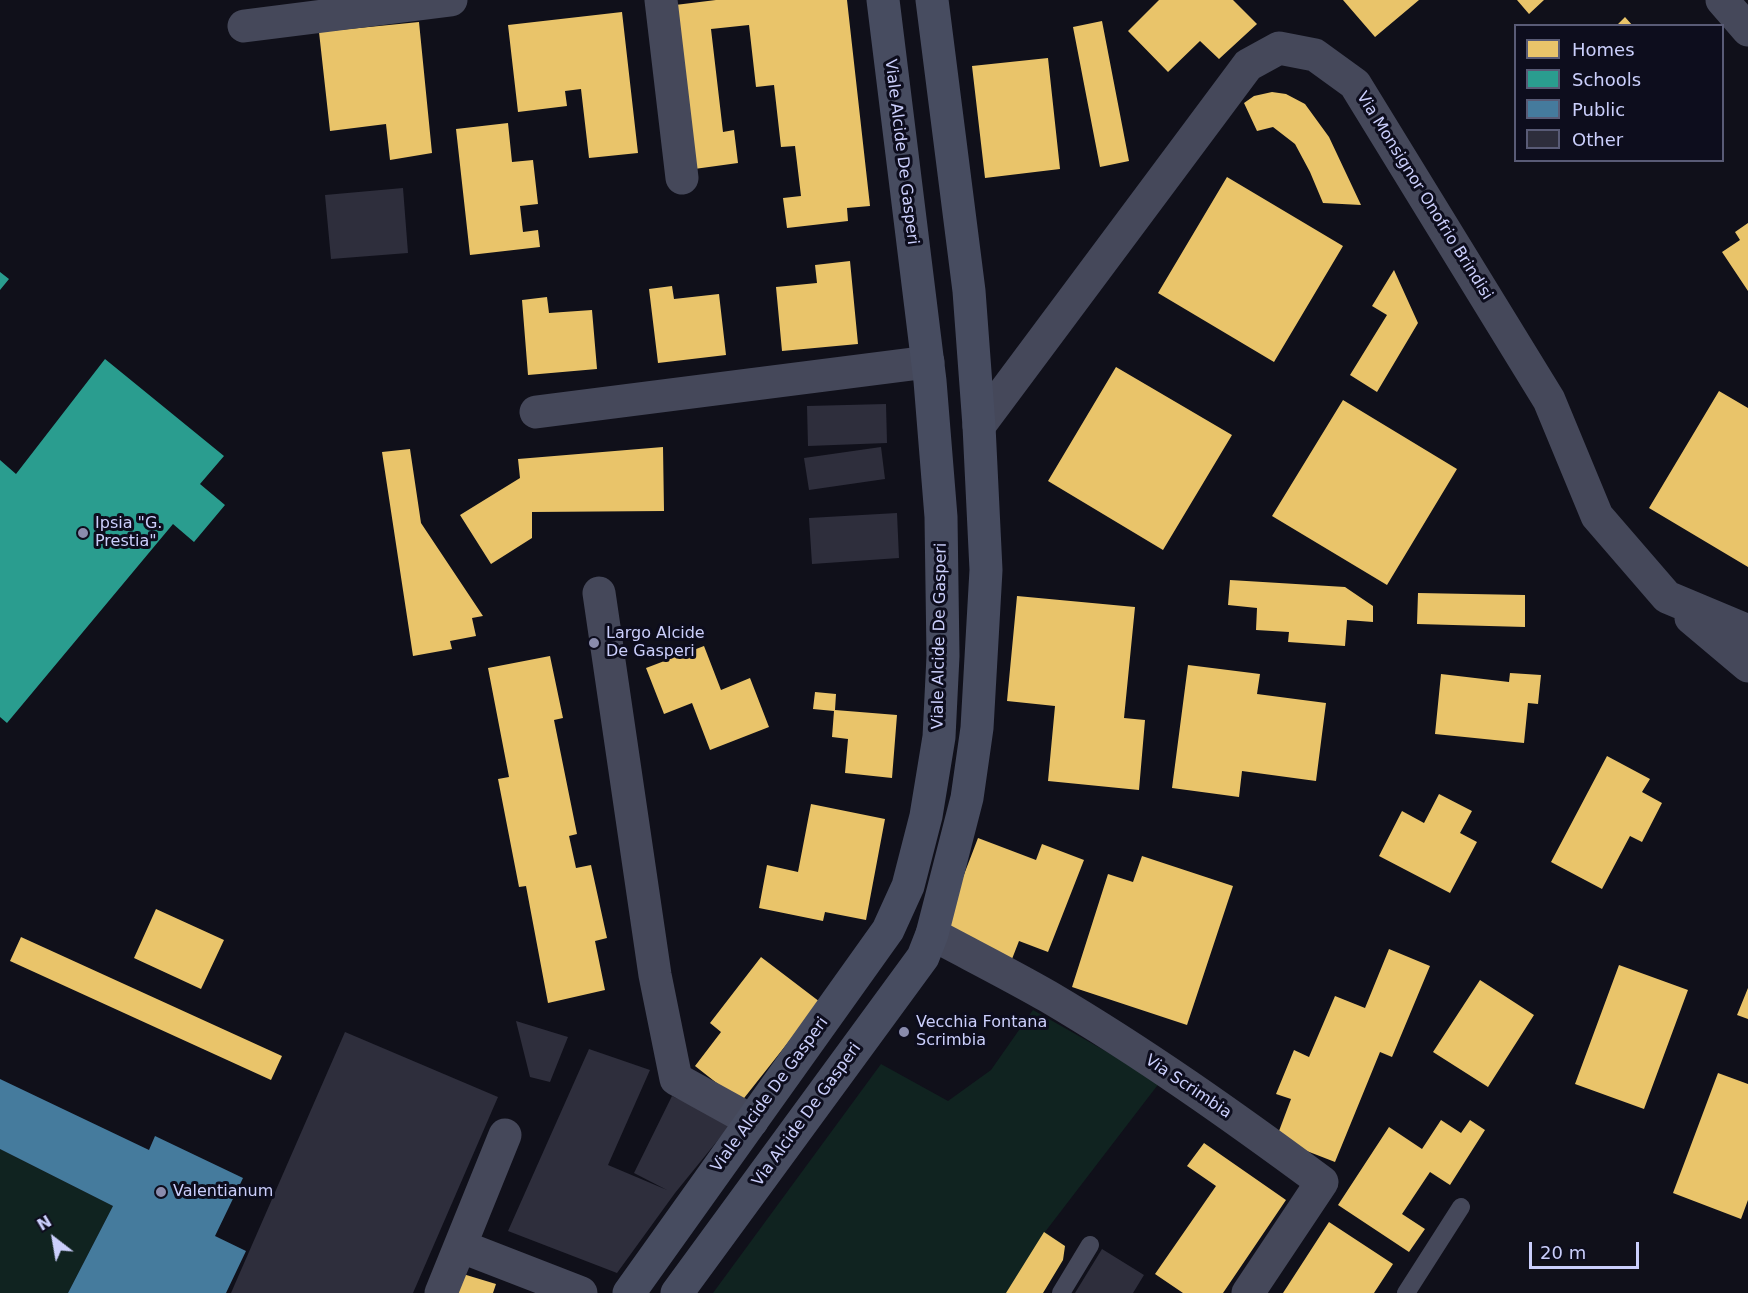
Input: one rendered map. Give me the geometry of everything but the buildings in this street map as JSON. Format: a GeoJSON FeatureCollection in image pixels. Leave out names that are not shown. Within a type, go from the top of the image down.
{"type":"FeatureCollection","features":[{"type":"Feature","properties":{"kind":"main road","name":"Viale Alcide De Gasperi"},"geometry":{"type":"LineString","coordinates":[[629,1293],[888,930],[908,886],[926,816],[939,737],[943,656],[941,517],[928,362],[883,0]]}},
{"type":"Feature","properties":{"kind":"main road"},"geometry":{"type":"LineString","coordinates":[[932,0],[969,291],[986,570],[977,728],[967,798],[932,934]]}},
{"type":"Feature","properties":{"kind":"main road","name":"Via Alcide De Gasperi"},"geometry":{"type":"LineString","coordinates":[[677,1293],[923,957],[932,934]]}},
{"type":"Feature","properties":{"kind":"street"},"geometry":{"type":"LineString","coordinates":[[244,26],[442,0]]}},
{"type":"Feature","properties":{"kind":"street"},"geometry":{"type":"LineString","coordinates":[[661,0],[682,178]]}},
{"type":"Feature","properties":{"kind":"street"},"geometry":{"type":"LineString","coordinates":[[1722,0],[1748,30]]}},
{"type":"Feature","properties":{"kind":"street","name":"Via Monsignor Onofrio Brindisi"},"geometry":{"type":"LineString","coordinates":[[979,426],[1248,65],[1279,48],[1316,56],[1355,84],[1549,400],[1597,516],[1666,597],[1748,631]]}},
{"type":"Feature","properties":{"kind":"street"},"geometry":{"type":"LineString","coordinates":[[536,412],[928,362]]}},
{"type":"Feature","properties":{"kind":"street"},"geometry":{"type":"LineString","coordinates":[[599,593],[655,975],[676,1079],[752,1121]]}},
{"type":"Feature","properties":{"kind":"street"},"geometry":{"type":"LineString","coordinates":[[1666,597],[1748,666]]}},
{"type":"Feature","properties":{"kind":"street","name":"Via Scrimbia"},"geometry":{"type":"LineString","coordinates":[[932,934],[1049,998],[1148,1060],[1215,1103],[1322,1182],[1248,1293]]}},
{"type":"Feature","properties":{"kind":"street"},"geometry":{"type":"LineString","coordinates":[[441,1293],[506,1135]]}},
{"type":"Feature","properties":{"kind":"street"},"geometry":{"type":"LineString","coordinates":[[460,1246],[581,1293]]}},
{"type":"Feature","properties":{"kind":"lane"},"geometry":{"type":"LineString","coordinates":[[1406,1293],[1461,1207]]}},
{"type":"Feature","properties":{"kind":"lane"},"geometry":{"type":"LineString","coordinates":[[1061,1293],[1090,1245]]}},
{"type":"Feature","properties":{"kind":"green space"},"geometry":{"type":"Polygon","coordinates":[[[1033,1010],[1160,1082],[1045,1232],[1065,1246],[1063,1260],[1043,1293],[713,1293],[881,1064],[948,1101],[991,1070],[1033,1010]]]}},
{"type":"Feature","properties":{"kind":"green space"},"geometry":{"type":"Polygon","coordinates":[[[0,1149],[113,1206],[68,1293],[0,1293],[0,1149]]]}},
{"type":"Feature","properties":{"kind":"place","name":"Ipsia \"G. Prestia\""},"geometry":{"type":"Point","coordinates":[83,533]}},
{"type":"Feature","properties":{"kind":"place","name":"Largo Alcide De Gasperi"},"geometry":{"type":"Point","coordinates":[594,643]}},
{"type":"Feature","properties":{"kind":"place","name":"Vecchia Fontana Scrimbia"},"geometry":{"type":"Point","coordinates":[904,1032]}},
{"type":"Feature","properties":{"kind":"place","name":"Valentianum"},"geometry":{"type":"Point","coordinates":[161,1192]}}]}
